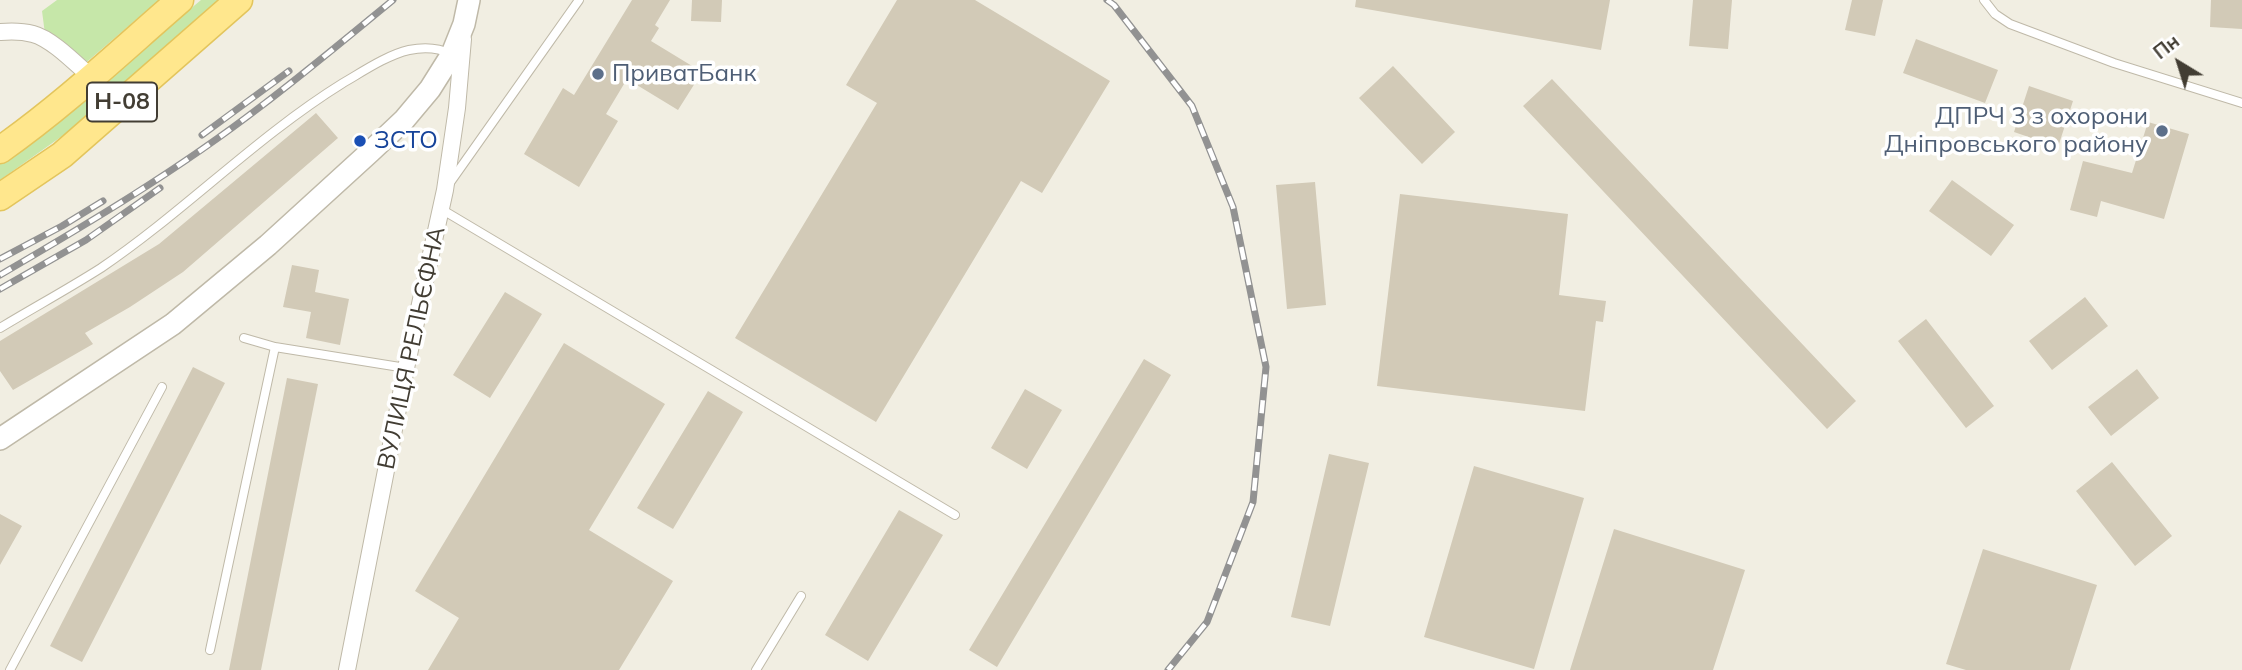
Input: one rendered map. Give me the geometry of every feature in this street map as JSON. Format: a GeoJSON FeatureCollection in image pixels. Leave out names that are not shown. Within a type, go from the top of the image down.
{"type":"FeatureCollection","features":[{"type":"Feature","properties":{"kind":"main road","name":"Н-08"},"geometry":{"type":"LineString","coordinates":[[0,150],[91,78],[180,0]]}},
{"type":"Feature","properties":{"kind":"main road","name":"Н-08"},"geometry":{"type":"LineString","coordinates":[[0,197],[62,155],[239,0]]}},
{"type":"Feature","properties":{"kind":"street","name":"ВУЛИЦЯ РЕЛЬЄФНА"},"geometry":{"type":"LineString","coordinates":[[348,670],[406,368],[445,190],[469,0]]}},
{"type":"Feature","properties":{"kind":"street","name":"ВУЛИЦЯ РЕЛЬЄФНА"},"geometry":{"type":"LineString","coordinates":[[3,434],[173,324],[268,245],[404,120],[430,89],[452,54],[464,24]]}},
{"type":"Feature","properties":{"kind":"street"},"geometry":{"type":"LineString","coordinates":[[0,32],[19,31],[36,35],[66,55],[91,78]]}},
{"type":"Feature","properties":{"kind":"lane"},"geometry":{"type":"LineString","coordinates":[[445,190],[579,0]]}},
{"type":"Feature","properties":{"kind":"lane"},"geometry":{"type":"LineString","coordinates":[[1984,0],[1995,14],[2010,24],[2114,63],[2242,103]]}},
{"type":"Feature","properties":{"kind":"lane"},"geometry":{"type":"LineString","coordinates":[[0,328],[101,267],[312,102],[370,67],[409,50],[440,48],[452,54]]}},
{"type":"Feature","properties":{"kind":"lane"},"geometry":{"type":"LineString","coordinates":[[441,209],[955,515]]}},
{"type":"Feature","properties":{"kind":"lane"},"geometry":{"type":"LineString","coordinates":[[244,338],[275,347],[406,368]]}},
{"type":"Feature","properties":{"kind":"lane"},"geometry":{"type":"LineString","coordinates":[[210,650],[275,347]]}},
{"type":"Feature","properties":{"kind":"lane"},"geometry":{"type":"LineString","coordinates":[[10,670],[162,387]]}},
{"type":"Feature","properties":{"kind":"lane"},"geometry":{"type":"LineString","coordinates":[[756,670],[801,596]]}},
{"type":"Feature","properties":{"kind":"green space"},"geometry":{"type":"Polygon","coordinates":[[[57,0],[159,0],[82,66],[45,34],[42,11],[57,0]]]}},
{"type":"Feature","properties":{"kind":"green space"},"geometry":{"type":"Polygon","coordinates":[[[201,0],[222,0],[82,122],[0,180],[0,163],[21,150],[201,0]]]}},
{"type":"Feature","properties":{"kind":"building"},"geometry":{"type":"Polygon","coordinates":[[[632,0],[670,0],[655,25],[659,28],[651,41],[702,72],[678,110],[627,79],[606,114],[618,121],[579,187],[524,154],[563,88],[574,95],[632,0]]]}},
{"type":"Feature","properties":{"kind":"building"},"geometry":{"type":"Polygon","coordinates":[[[692,0],[722,0],[721,22],[691,21],[692,0]]]}},
{"type":"Feature","properties":{"kind":"building"},"geometry":{"type":"Polygon","coordinates":[[[897,0],[975,0],[1110,81],[1042,193],[1021,181],[876,422],[735,338],[877,103],[846,85],[897,0]]]}},
{"type":"Feature","properties":{"kind":"building"},"geometry":{"type":"Polygon","coordinates":[[[1356,0],[1610,0],[1601,50],[1355,7],[1356,0]]]}},
{"type":"Feature","properties":{"kind":"building"},"geometry":{"type":"Polygon","coordinates":[[[1693,0],[1732,0],[1728,49],[1689,46],[1693,0]]]}},
{"type":"Feature","properties":{"kind":"building"},"geometry":{"type":"Polygon","coordinates":[[[1852,0],[1883,0],[1875,36],[1845,30],[1852,0]]]}},
{"type":"Feature","properties":{"kind":"building"},"geometry":{"type":"Polygon","coordinates":[[[2211,0],[2242,0],[2242,29],[2210,27],[2211,0]]]}},
{"type":"Feature","properties":{"kind":"building"},"geometry":{"type":"Polygon","coordinates":[[[1916,39],[1998,70],[1985,103],[1903,73],[1916,39]]]}},
{"type":"Feature","properties":{"kind":"building"},"geometry":{"type":"Polygon","coordinates":[[[1393,66],[1455,132],[1422,164],[1359,98],[1393,66]]]}},
{"type":"Feature","properties":{"kind":"building"},"geometry":{"type":"Polygon","coordinates":[[[1552,79],[1856,401],[1827,429],[1523,106],[1552,79]]]}},
{"type":"Feature","properties":{"kind":"building"},"geometry":{"type":"Polygon","coordinates":[[[2029,86],[2073,101],[2058,147],[2014,132],[2029,86]]]}},
{"type":"Feature","properties":{"kind":"building"},"geometry":{"type":"Polygon","coordinates":[[[316,113],[338,138],[183,272],[85,333],[93,344],[13,390],[0,371],[0,341],[159,244],[316,113]]]}},
{"type":"Feature","properties":{"kind":"building"},"geometry":{"type":"Polygon","coordinates":[[[2148,122],[2189,134],[2164,219],[2101,201],[2097,217],[2070,210],[2083,161],[2132,173],[2148,122]]]}},
{"type":"Feature","properties":{"kind":"building"},"geometry":{"type":"Polygon","coordinates":[[[1952,180],[2014,225],[1991,256],[1929,211],[1952,180]]]}},
{"type":"Feature","properties":{"kind":"building"},"geometry":{"type":"Polygon","coordinates":[[[1315,182],[1326,305],[1287,309],[1276,185],[1315,182]]]}},
{"type":"Feature","properties":{"kind":"building"},"geometry":{"type":"Polygon","coordinates":[[[1400,194],[1568,214],[1559,295],[1606,301],[1603,322],[1596,321],[1585,411],[1377,386],[1400,194]]]}},
{"type":"Feature","properties":{"kind":"building"},"geometry":{"type":"Polygon","coordinates":[[[292,265],[319,270],[315,292],[349,299],[340,345],[306,338],[311,312],[283,307],[292,265]]]}},
{"type":"Feature","properties":{"kind":"building"},"geometry":{"type":"Polygon","coordinates":[[[505,292],[542,314],[490,398],[453,375],[505,292]]]}},
{"type":"Feature","properties":{"kind":"building"},"geometry":{"type":"Polygon","coordinates":[[[2085,297],[2108,326],[2052,370],[2029,341],[2085,297]]]}},
{"type":"Feature","properties":{"kind":"building"},"geometry":{"type":"Polygon","coordinates":[[[1926,319],[1994,406],[1966,428],[1898,341],[1926,319]]]}},
{"type":"Feature","properties":{"kind":"building"},"geometry":{"type":"Polygon","coordinates":[[[564,343],[665,404],[589,530],[673,581],[619,670],[428,670],[459,618],[415,591],[564,343]]]}},
{"type":"Feature","properties":{"kind":"building"},"geometry":{"type":"Polygon","coordinates":[[[1144,359],[1171,375],[997,667],[969,650],[1144,359]]]}},
{"type":"Feature","properties":{"kind":"building"},"geometry":{"type":"Polygon","coordinates":[[[193,367],[225,383],[82,662],[50,646],[193,367]]]}},
{"type":"Feature","properties":{"kind":"building"},"geometry":{"type":"Polygon","coordinates":[[[2137,369],[2159,398],[2111,436],[2088,407],[2137,369]]]}},
{"type":"Feature","properties":{"kind":"building"},"geometry":{"type":"Polygon","coordinates":[[[287,378],[318,384],[261,670],[229,670],[287,378]]]}},
{"type":"Feature","properties":{"kind":"building"},"geometry":{"type":"Polygon","coordinates":[[[1025,389],[1062,410],[1027,469],[991,448],[1025,389]]]}},
{"type":"Feature","properties":{"kind":"building"},"geometry":{"type":"Polygon","coordinates":[[[708,391],[743,412],[673,529],[637,508],[708,391]]]}},
{"type":"Feature","properties":{"kind":"building"},"geometry":{"type":"Polygon","coordinates":[[[1329,454],[1369,463],[1330,626],[1291,617],[1329,454]]]}},
{"type":"Feature","properties":{"kind":"building"},"geometry":{"type":"Polygon","coordinates":[[[2112,462],[2172,536],[2135,566],[2076,491],[2112,462]]]}},
{"type":"Feature","properties":{"kind":"building"},"geometry":{"type":"Polygon","coordinates":[[[1474,466],[1584,498],[1534,669],[1424,637],[1474,466]]]}},
{"type":"Feature","properties":{"kind":"building"},"geometry":{"type":"Polygon","coordinates":[[[899,510],[943,535],[868,661],[825,635],[899,510]]]}},
{"type":"Feature","properties":{"kind":"building"},"geometry":{"type":"Polygon","coordinates":[[[0,514],[22,526],[0,565],[0,514]]]}},
{"type":"Feature","properties":{"kind":"building"},"geometry":{"type":"Polygon","coordinates":[[[1614,529],[1745,570],[1713,670],[1570,670],[1614,529]]]}},
{"type":"Feature","properties":{"kind":"building"},"geometry":{"type":"Polygon","coordinates":[[[1983,549],[2097,585],[2070,670],[1966,670],[1946,664],[1983,549]]]}},
{"type":"Feature","properties":{"kind":"railway"},"geometry":{"type":"LineString","coordinates":[[0,275],[100,216],[197,153],[277,94],[393,0]]}},
{"type":"Feature","properties":{"kind":"railway"},"geometry":{"type":"LineString","coordinates":[[1107,0],[1114,5],[1192,106],[1233,207],[1266,367],[1253,502],[1207,622],[1168,670]]}},
{"type":"Feature","properties":{"kind":"railway"},"geometry":{"type":"LineString","coordinates":[[202,135],[289,71]]}},
{"type":"Feature","properties":{"kind":"railway"},"geometry":{"type":"LineString","coordinates":[[0,289],[86,240],[160,188]]}},
{"type":"Feature","properties":{"kind":"railway"},"geometry":{"type":"LineString","coordinates":[[0,259],[103,201]]}},
{"type":"Feature","properties":{"kind":"place","name":"ПриватБанк"},"geometry":{"type":"Point","coordinates":[598,74]}},
{"type":"Feature","properties":{"kind":"place","name":"ДПРЧ 3 з охорони Дніпровського району"},"geometry":{"type":"Point","coordinates":[2162,131]}},
{"type":"Feature","properties":{"kind":"place","name":"ЗСТО"},"geometry":{"type":"Point","coordinates":[360,141]}}]}
